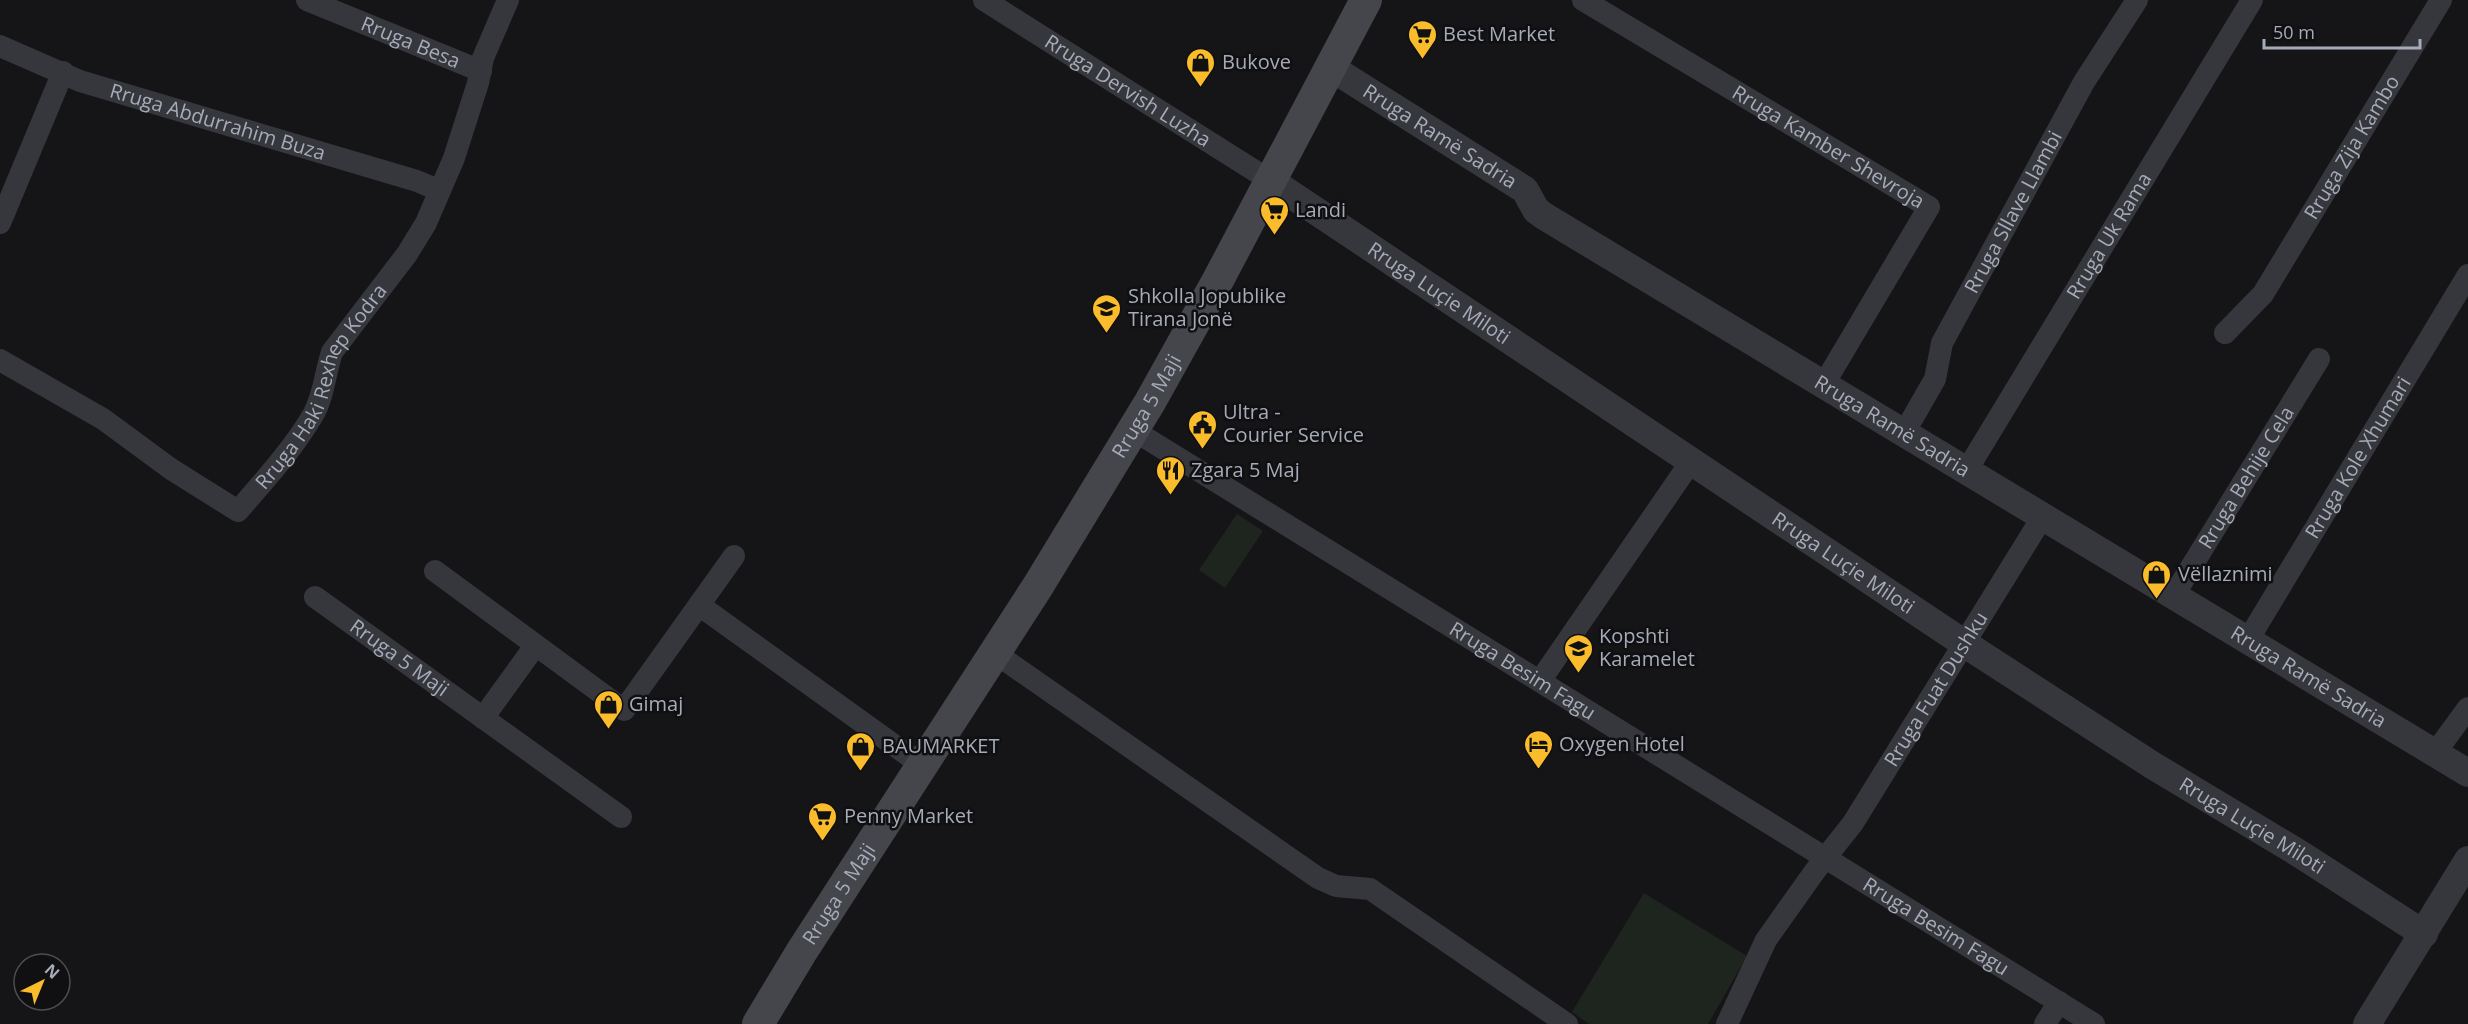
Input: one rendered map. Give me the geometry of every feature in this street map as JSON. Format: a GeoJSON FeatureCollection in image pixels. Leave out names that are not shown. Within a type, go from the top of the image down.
{"type":"FeatureCollection","features":[{"type":"Feature","properties":{"kind":"main road","name":"Rruga 5 Maji"},"geometry":{"type":"LineString","coordinates":[[758,1024],[802,951],[995,653],[1133,430],[1218,280],[1366,0]]}},
{"type":"Feature","properties":{"kind":"street","name":"Rruga Besa"},"geometry":{"type":"LineString","coordinates":[[307,0],[480,71]]}},
{"type":"Feature","properties":{"kind":"street","name":"Rruga Haki Rexhep Kodra"},"geometry":{"type":"LineString","coordinates":[[0,360],[103,419],[171,469],[238,511],[314,414],[323,390],[326,369],[332,352],[407,254],[426,223],[453,158],[483,58],[508,0]]}},
{"type":"Feature","properties":{"kind":"street","name":"Rruga Dervish Luzha"},"geometry":{"type":"LineString","coordinates":[[984,0],[1271,181]]}},
{"type":"Feature","properties":{"kind":"street","name":"Rruga Kamber Shevroja"},"geometry":{"type":"LineString","coordinates":[[1583,0],[1929,207],[1824,384]]}},
{"type":"Feature","properties":{"kind":"street","name":"Rruga Sllave Llambi"},"geometry":{"type":"LineString","coordinates":[[1904,433],[1935,379],[1942,343],[2084,82],[2137,0]]}},
{"type":"Feature","properties":{"kind":"street","name":"Rruga Uk Rama"},"geometry":{"type":"LineString","coordinates":[[1966,470],[2252,0]]}},
{"type":"Feature","properties":{"kind":"street","name":"Rruga Zija Kambo"},"geometry":{"type":"LineString","coordinates":[[2225,333],[2263,294],[2441,0]]}},
{"type":"Feature","properties":{"kind":"street","name":"Rruga Abdurrahim Buza"},"geometry":{"type":"LineString","coordinates":[[0,46],[80,81],[417,181],[438,190]]}},
{"type":"Feature","properties":{"kind":"street","name":"Rruga Ramë Sadria"},"geometry":{"type":"LineString","coordinates":[[1330,67],[1525,190],[1536,210],[1545,216],[2468,773]]}},
{"type":"Feature","properties":{"kind":"street"},"geometry":{"type":"LineString","coordinates":[[3,216],[63,72]]}},
{"type":"Feature","properties":{"kind":"street","name":"Rruga Luçie Miloti"},"geometry":{"type":"LineString","coordinates":[[1271,181],[1965,644],[2152,765],[2300,854],[2424,934]]}},
{"type":"Feature","properties":{"kind":"street","name":"Rruga Kole Xhumari"},"geometry":{"type":"LineString","coordinates":[[2248,640],[2468,275]]}},
{"type":"Feature","properties":{"kind":"street","name":"Rruga Behije Cela"},"geometry":{"type":"LineString","coordinates":[[2174,595],[2319,359]]}},
{"type":"Feature","properties":{"kind":"street","name":"Rruga Besim Fagu"},"geometry":{"type":"LineString","coordinates":[[1133,430],[2094,1024]]}},
{"type":"Feature","properties":{"kind":"street"},"geometry":{"type":"LineString","coordinates":[[1540,681],[1692,460]]}},
{"type":"Feature","properties":{"kind":"street","name":"Rruga Fuat Dushku"},"geometry":{"type":"LineString","coordinates":[[1727,1024],[1767,940],[1875,790],[2043,516]]}},
{"type":"Feature","properties":{"kind":"street"},"geometry":{"type":"LineString","coordinates":[[435,571],[624,710],[734,556]]}},
{"type":"Feature","properties":{"kind":"street","name":"Rruga 5 Maji"},"geometry":{"type":"LineString","coordinates":[[315,597],[621,817]]}},
{"type":"Feature","properties":{"kind":"street"},"geometry":{"type":"LineString","coordinates":[[699,605],[923,766]]}},
{"type":"Feature","properties":{"kind":"street"},"geometry":{"type":"LineString","coordinates":[[483,718],[535,646]]}},
{"type":"Feature","properties":{"kind":"street"},"geometry":{"type":"LineString","coordinates":[[995,653],[1318,878],[1336,886],[1370,888],[1568,1024]]}},
{"type":"Feature","properties":{"kind":"street"},"geometry":{"type":"LineString","coordinates":[[2435,753],[2468,708]]}},
{"type":"Feature","properties":{"kind":"street"},"geometry":{"type":"LineString","coordinates":[[2367,1024],[2468,860]]}},
{"type":"Feature","properties":{"kind":"street"},"geometry":{"type":"LineString","coordinates":[[2046,1024],[2059,1002]]}},
{"type":"Feature","properties":{"kind":"shaded area"},"geometry":{"type":"Polygon","coordinates":[[[1237,514],[1263,531],[1225,588],[1199,570],[1237,514]]]}},
{"type":"Feature","properties":{"kind":"shaded area"},"geometry":{"type":"Polygon","coordinates":[[[1644,893],[1747,956],[1708,1024],[1589,1024],[1572,1012],[1644,893]]]}},
{"type":"Feature","properties":{"kind":"place","name":"Best Market"},"geometry":{"type":"Point","coordinates":[1422,60]}},
{"type":"Feature","properties":{"kind":"place","name":"Bukove"},"geometry":{"type":"Point","coordinates":[1201,88]}},
{"type":"Feature","properties":{"kind":"place","name":"Landi"},"geometry":{"type":"Point","coordinates":[1274,236]}},
{"type":"Feature","properties":{"kind":"place","name":"Shkolla Jopublike Tirana Jonë"},"geometry":{"type":"Point","coordinates":[1107,334]}},
{"type":"Feature","properties":{"kind":"place","name":"Ultra - Courier Service"},"geometry":{"type":"Point","coordinates":[1202,450]}},
{"type":"Feature","properties":{"kind":"place","name":"Zgara 5 Maj"},"geometry":{"type":"Point","coordinates":[1170,496]}},
{"type":"Feature","properties":{"kind":"place","name":"Vëllaznimi"},"geometry":{"type":"Point","coordinates":[2157,600]}},
{"type":"Feature","properties":{"kind":"place","name":"Kopshti Karamelet"},"geometry":{"type":"Point","coordinates":[1578,674]}},
{"type":"Feature","properties":{"kind":"place","name":"Gimaj"},"geometry":{"type":"Point","coordinates":[608,730]}},
{"type":"Feature","properties":{"kind":"place","name":"Oxygen Hotel"},"geometry":{"type":"Point","coordinates":[1538,770]}},
{"type":"Feature","properties":{"kind":"place","name":"BAUMARKET"},"geometry":{"type":"Point","coordinates":[861,772]}},
{"type":"Feature","properties":{"kind":"place","name":"Penny Market"},"geometry":{"type":"Point","coordinates":[823,842]}}]}
